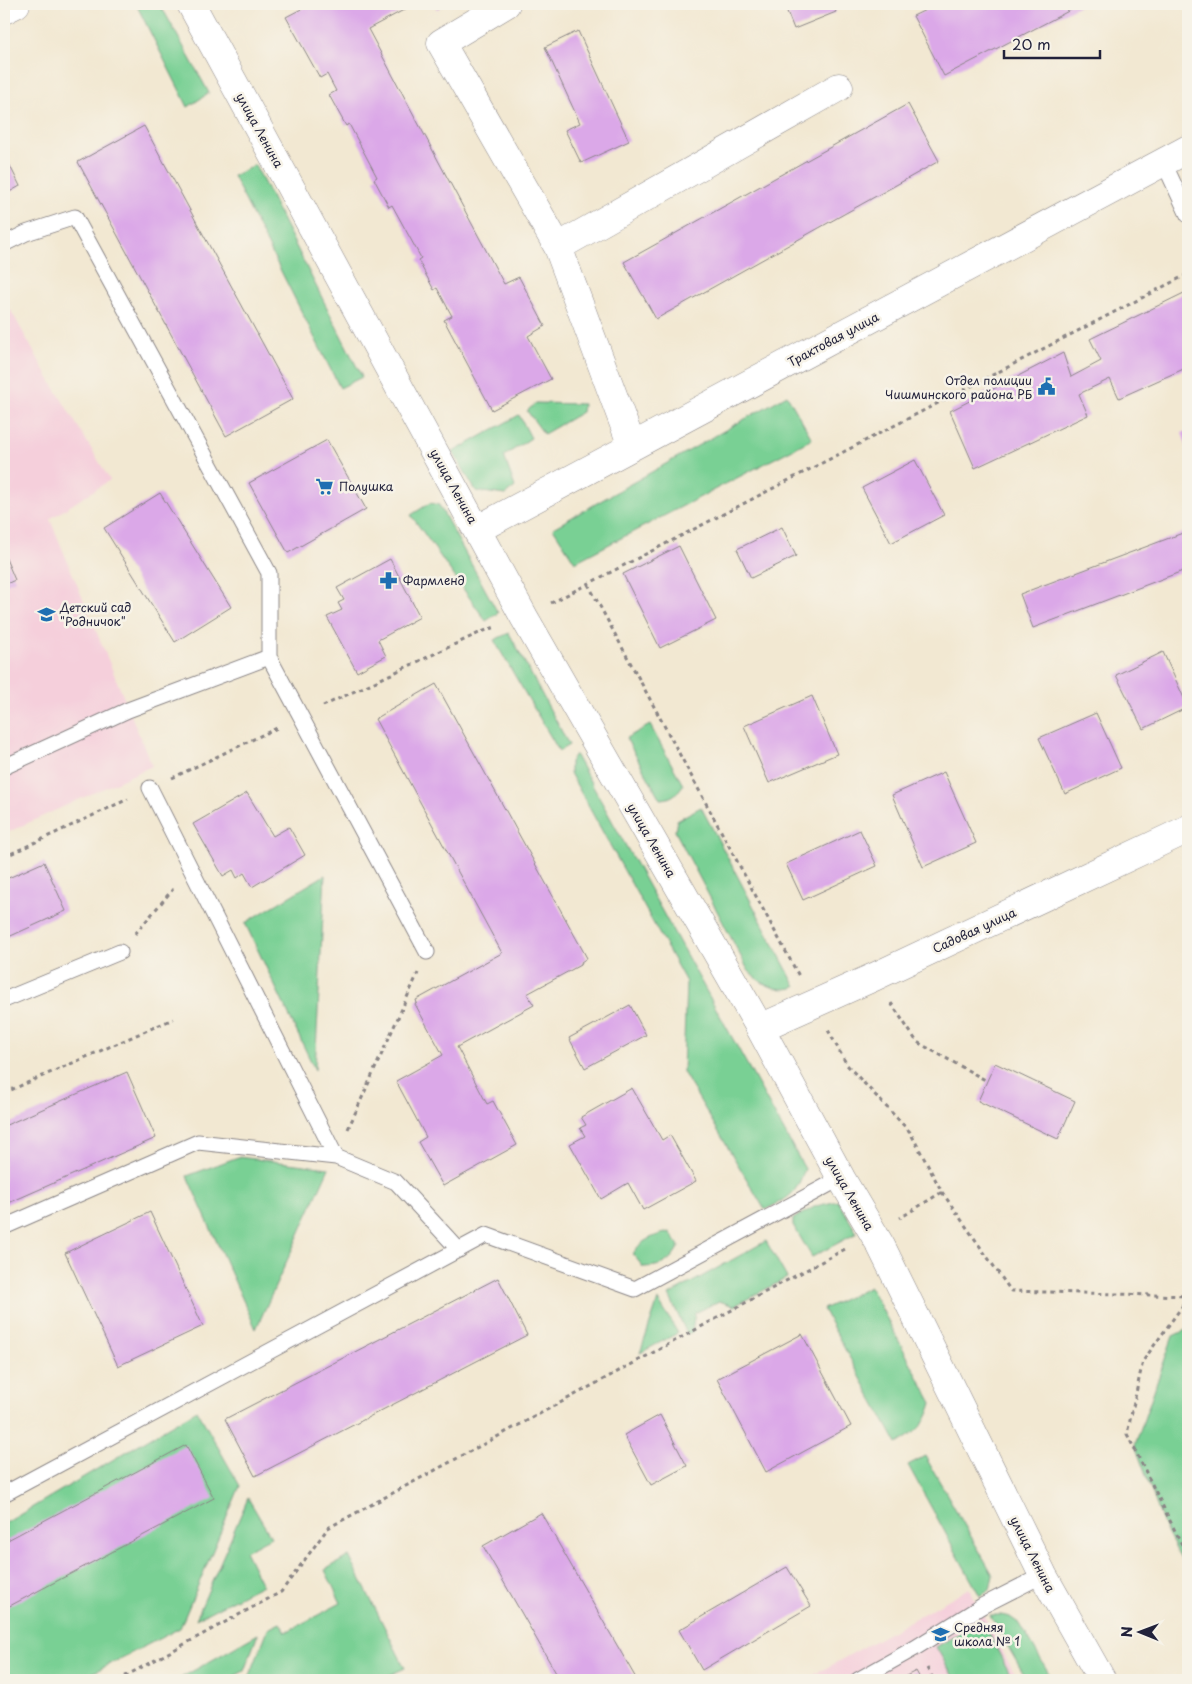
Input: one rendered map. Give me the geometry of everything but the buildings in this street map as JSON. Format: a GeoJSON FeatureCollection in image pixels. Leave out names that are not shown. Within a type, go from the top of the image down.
{"type":"FeatureCollection","features":[{"type":"Feature","properties":{"kind":"street"},"geometry":{"type":"LineString","coordinates":[[4,10],[16,4]]}},
{"type":"Feature","properties":{"kind":"street","name":"улица Ленина"},"geometry":{"type":"LineString","coordinates":[[191,4],[524,616],[760,1028],[841,1178],[874,1234],[1042,1575],[1102,1680]]}},
{"type":"Feature","properties":{"kind":"street"},"geometry":{"type":"LineString","coordinates":[[506,4],[441,43],[558,247],[632,446]]}},
{"type":"Feature","properties":{"kind":"street"},"geometry":{"type":"LineString","coordinates":[[558,247],[839,87]]}},
{"type":"Feature","properties":{"kind":"street","name":"Трактовая улица"},"geometry":{"type":"LineString","coordinates":[[478,529],[1188,149]]}},
{"type":"Feature","properties":{"kind":"street","name":"Садовая улица"},"geometry":{"type":"LineString","coordinates":[[760,1028],[874,977],[1188,828]]}},
{"type":"Feature","properties":{"kind":"lane"},"geometry":{"type":"LineString","coordinates":[[1164,162],[1188,215]]}},
{"type":"Feature","properties":{"kind":"lane"},"geometry":{"type":"LineString","coordinates":[[4,244],[26,233],[75,217],[269,572],[269,657],[427,952]]}},
{"type":"Feature","properties":{"kind":"lane"},"geometry":{"type":"LineString","coordinates":[[4,767],[128,710],[269,657]]}},
{"type":"Feature","properties":{"kind":"lane"},"geometry":{"type":"LineString","coordinates":[[150,788],[336,1157]]}},
{"type":"Feature","properties":{"kind":"lane"},"geometry":{"type":"LineString","coordinates":[[4,1000],[120,952]]}},
{"type":"Feature","properties":{"kind":"lane"},"geometry":{"type":"LineString","coordinates":[[4,1227],[198,1142],[336,1157],[396,1182],[459,1250]]}},
{"type":"Feature","properties":{"kind":"lane"},"geometry":{"type":"LineString","coordinates":[[4,1494],[486,1235],[636,1289],[841,1178]]}},
{"type":"Feature","properties":{"kind":"lane"},"geometry":{"type":"LineString","coordinates":[[858,1680],[915,1648],[982,1606],[1042,1575]]}},
{"type":"Feature","properties":{"kind":"path"},"geometry":{"type":"LineString","coordinates":[[4,857],[479,633],[524,616],[1188,274]]}},
{"type":"Feature","properties":{"kind":"path"},"geometry":{"type":"LineString","coordinates":[[588,584],[847,1065],[910,1132],[942,1192],[1011,1292],[1188,1297]]}},
{"type":"Feature","properties":{"kind":"path"},"geometry":{"type":"LineString","coordinates":[[120,952],[191,867]]}},
{"type":"Feature","properties":{"kind":"path"},"geometry":{"type":"LineString","coordinates":[[336,1157],[427,952]]}},
{"type":"Feature","properties":{"kind":"path"},"geometry":{"type":"LineString","coordinates":[[874,977],[917,1042],[987,1081]]}},
{"type":"Feature","properties":{"kind":"path"},"geometry":{"type":"LineString","coordinates":[[4,1093],[173,1018]]}},
{"type":"Feature","properties":{"kind":"path"},"geometry":{"type":"LineString","coordinates":[[118,1680],[281,1592],[328,1528],[874,1234],[942,1192]]}},
{"type":"Feature","properties":{"kind":"path"},"geometry":{"type":"LineString","coordinates":[[1188,1297],[1143,1361],[1126,1434],[1188,1557]]}},
{"type":"Feature","properties":{"kind":"shaded area","name":"Детский сад \"Родничок\""},"geometry":{"type":"Polygon","coordinates":[[[10,309],[110,480],[50,519],[152,766],[4,834],[4,312],[10,309]]]}},
{"type":"Feature","properties":{"kind":"shaded area","name":"Средняя школа № 1"},"geometry":{"type":"Polygon","coordinates":[[[969,1588],[1018,1680],[805,1680],[969,1588]]]}},
{"type":"Feature","properties":{"kind":"green space"},"geometry":{"type":"Polygon","coordinates":[[[136,4],[157,4],[165,13],[209,93],[188,107],[136,4]]]}},
{"type":"Feature","properties":{"kind":"green space"},"geometry":{"type":"Polygon","coordinates":[[[255,165],[362,377],[340,388],[233,176],[255,165]]]}},
{"type":"Feature","properties":{"kind":"green space"},"geometry":{"type":"Polygon","coordinates":[[[787,395],[812,439],[575,562],[553,528],[787,395]]]}},
{"type":"Feature","properties":{"kind":"green space"},"geometry":{"type":"Polygon","coordinates":[[[536,403],[583,404],[582,412],[544,434],[527,411],[536,403]]]}},
{"type":"Feature","properties":{"kind":"green space"},"geometry":{"type":"Polygon","coordinates":[[[519,415],[531,438],[504,456],[515,487],[505,495],[476,491],[453,452],[519,415]]]}},
{"type":"Feature","properties":{"kind":"green space"},"geometry":{"type":"Polygon","coordinates":[[[430,503],[439,505],[498,613],[486,621],[411,515],[430,503]]]}},
{"type":"Feature","properties":{"kind":"green space"},"geometry":{"type":"Polygon","coordinates":[[[509,633],[569,745],[559,751],[494,640],[509,633]]]}},
{"type":"Feature","properties":{"kind":"green space"},"geometry":{"type":"Polygon","coordinates":[[[650,725],[683,785],[671,797],[660,799],[626,738],[650,725]]]}},
{"type":"Feature","properties":{"kind":"green space"},"geometry":{"type":"Polygon","coordinates":[[[575,754],[805,1169],[791,1195],[765,1210],[683,1072],[686,982],[570,773],[570,762],[575,754]]]}},
{"type":"Feature","properties":{"kind":"green space"},"geometry":{"type":"Polygon","coordinates":[[[701,807],[796,987],[782,989],[769,986],[748,970],[675,831],[677,820],[701,807]]]}},
{"type":"Feature","properties":{"kind":"green space"},"geometry":{"type":"Polygon","coordinates":[[[325,875],[315,1070],[245,923],[325,875]]]}},
{"type":"Feature","properties":{"kind":"green space"},"geometry":{"type":"Polygon","coordinates":[[[238,1157],[329,1168],[256,1329],[187,1176],[238,1157]]]}},
{"type":"Feature","properties":{"kind":"green space"},"geometry":{"type":"Polygon","coordinates":[[[838,1201],[857,1233],[812,1257],[793,1225],[793,1219],[816,1206],[838,1201]]]}},
{"type":"Feature","properties":{"kind":"green space"},"geometry":{"type":"Polygon","coordinates":[[[670,1232],[679,1246],[672,1256],[660,1265],[643,1267],[633,1254],[636,1249],[648,1239],[670,1232]]]}},
{"type":"Feature","properties":{"kind":"green space"},"geometry":{"type":"Polygon","coordinates":[[[766,1241],[787,1278],[734,1306],[719,1301],[695,1313],[692,1332],[687,1334],[669,1295],[766,1241]]]}},
{"type":"Feature","properties":{"kind":"green space"},"geometry":{"type":"Polygon","coordinates":[[[870,1287],[932,1403],[926,1418],[919,1428],[897,1444],[823,1309],[870,1287]]]}},
{"type":"Feature","properties":{"kind":"green space"},"geometry":{"type":"Polygon","coordinates":[[[658,1300],[678,1333],[640,1353],[658,1300]]]}},
{"type":"Feature","properties":{"kind":"green space"},"geometry":{"type":"Polygon","coordinates":[[[1188,1329],[1188,1571],[1166,1531],[1135,1445],[1173,1336],[1188,1329]]]}},
{"type":"Feature","properties":{"kind":"green space"},"geometry":{"type":"Polygon","coordinates":[[[197,1410],[240,1486],[180,1628],[79,1680],[4,1680],[4,1524],[197,1410]]]}},
{"type":"Feature","properties":{"kind":"green space"},"geometry":{"type":"Polygon","coordinates":[[[925,1456],[993,1575],[990,1590],[980,1596],[908,1465],[925,1456]]]}},
{"type":"Feature","properties":{"kind":"green space"},"geometry":{"type":"Polygon","coordinates":[[[248,1498],[271,1537],[245,1551],[262,1585],[196,1619],[248,1498]]]}},
{"type":"Feature","properties":{"kind":"green space"},"geometry":{"type":"Polygon","coordinates":[[[349,1556],[405,1668],[379,1680],[251,1680],[249,1678],[268,1629],[280,1623],[286,1632],[341,1603],[325,1570],[349,1556]]]}},
{"type":"Feature","properties":{"kind":"green space"},"geometry":{"type":"Polygon","coordinates":[[[990,1615],[1010,1617],[1020,1624],[1053,1680],[1027,1680],[990,1615]]]}},
{"type":"Feature","properties":{"kind":"green space"},"geometry":{"type":"Polygon","coordinates":[[[982,1620],[1013,1680],[955,1680],[936,1647],[982,1620]]]}},
{"type":"Feature","properties":{"kind":"green space"},"geometry":{"type":"Polygon","coordinates":[[[258,1634],[244,1671],[227,1680],[177,1680],[258,1634]]]}},
{"type":"Feature","properties":{"kind":"place","name":"Отдел полиции Чишминского района РБ"},"geometry":{"type":"Point","coordinates":[1046,387]}},
{"type":"Feature","properties":{"kind":"place","name":"Полушка"},"geometry":{"type":"Point","coordinates":[325,486]}},
{"type":"Feature","properties":{"kind":"place","name":"Фармленд"},"geometry":{"type":"Point","coordinates":[389,580]}},
{"type":"Feature","properties":{"kind":"place","name":"Детский сад \"Родничок\""},"geometry":{"type":"Point","coordinates":[46,614]}},
{"type":"Feature","properties":{"kind":"place","name":"Средняя школа № 1"},"geometry":{"type":"Point","coordinates":[940,1634]}}]}
